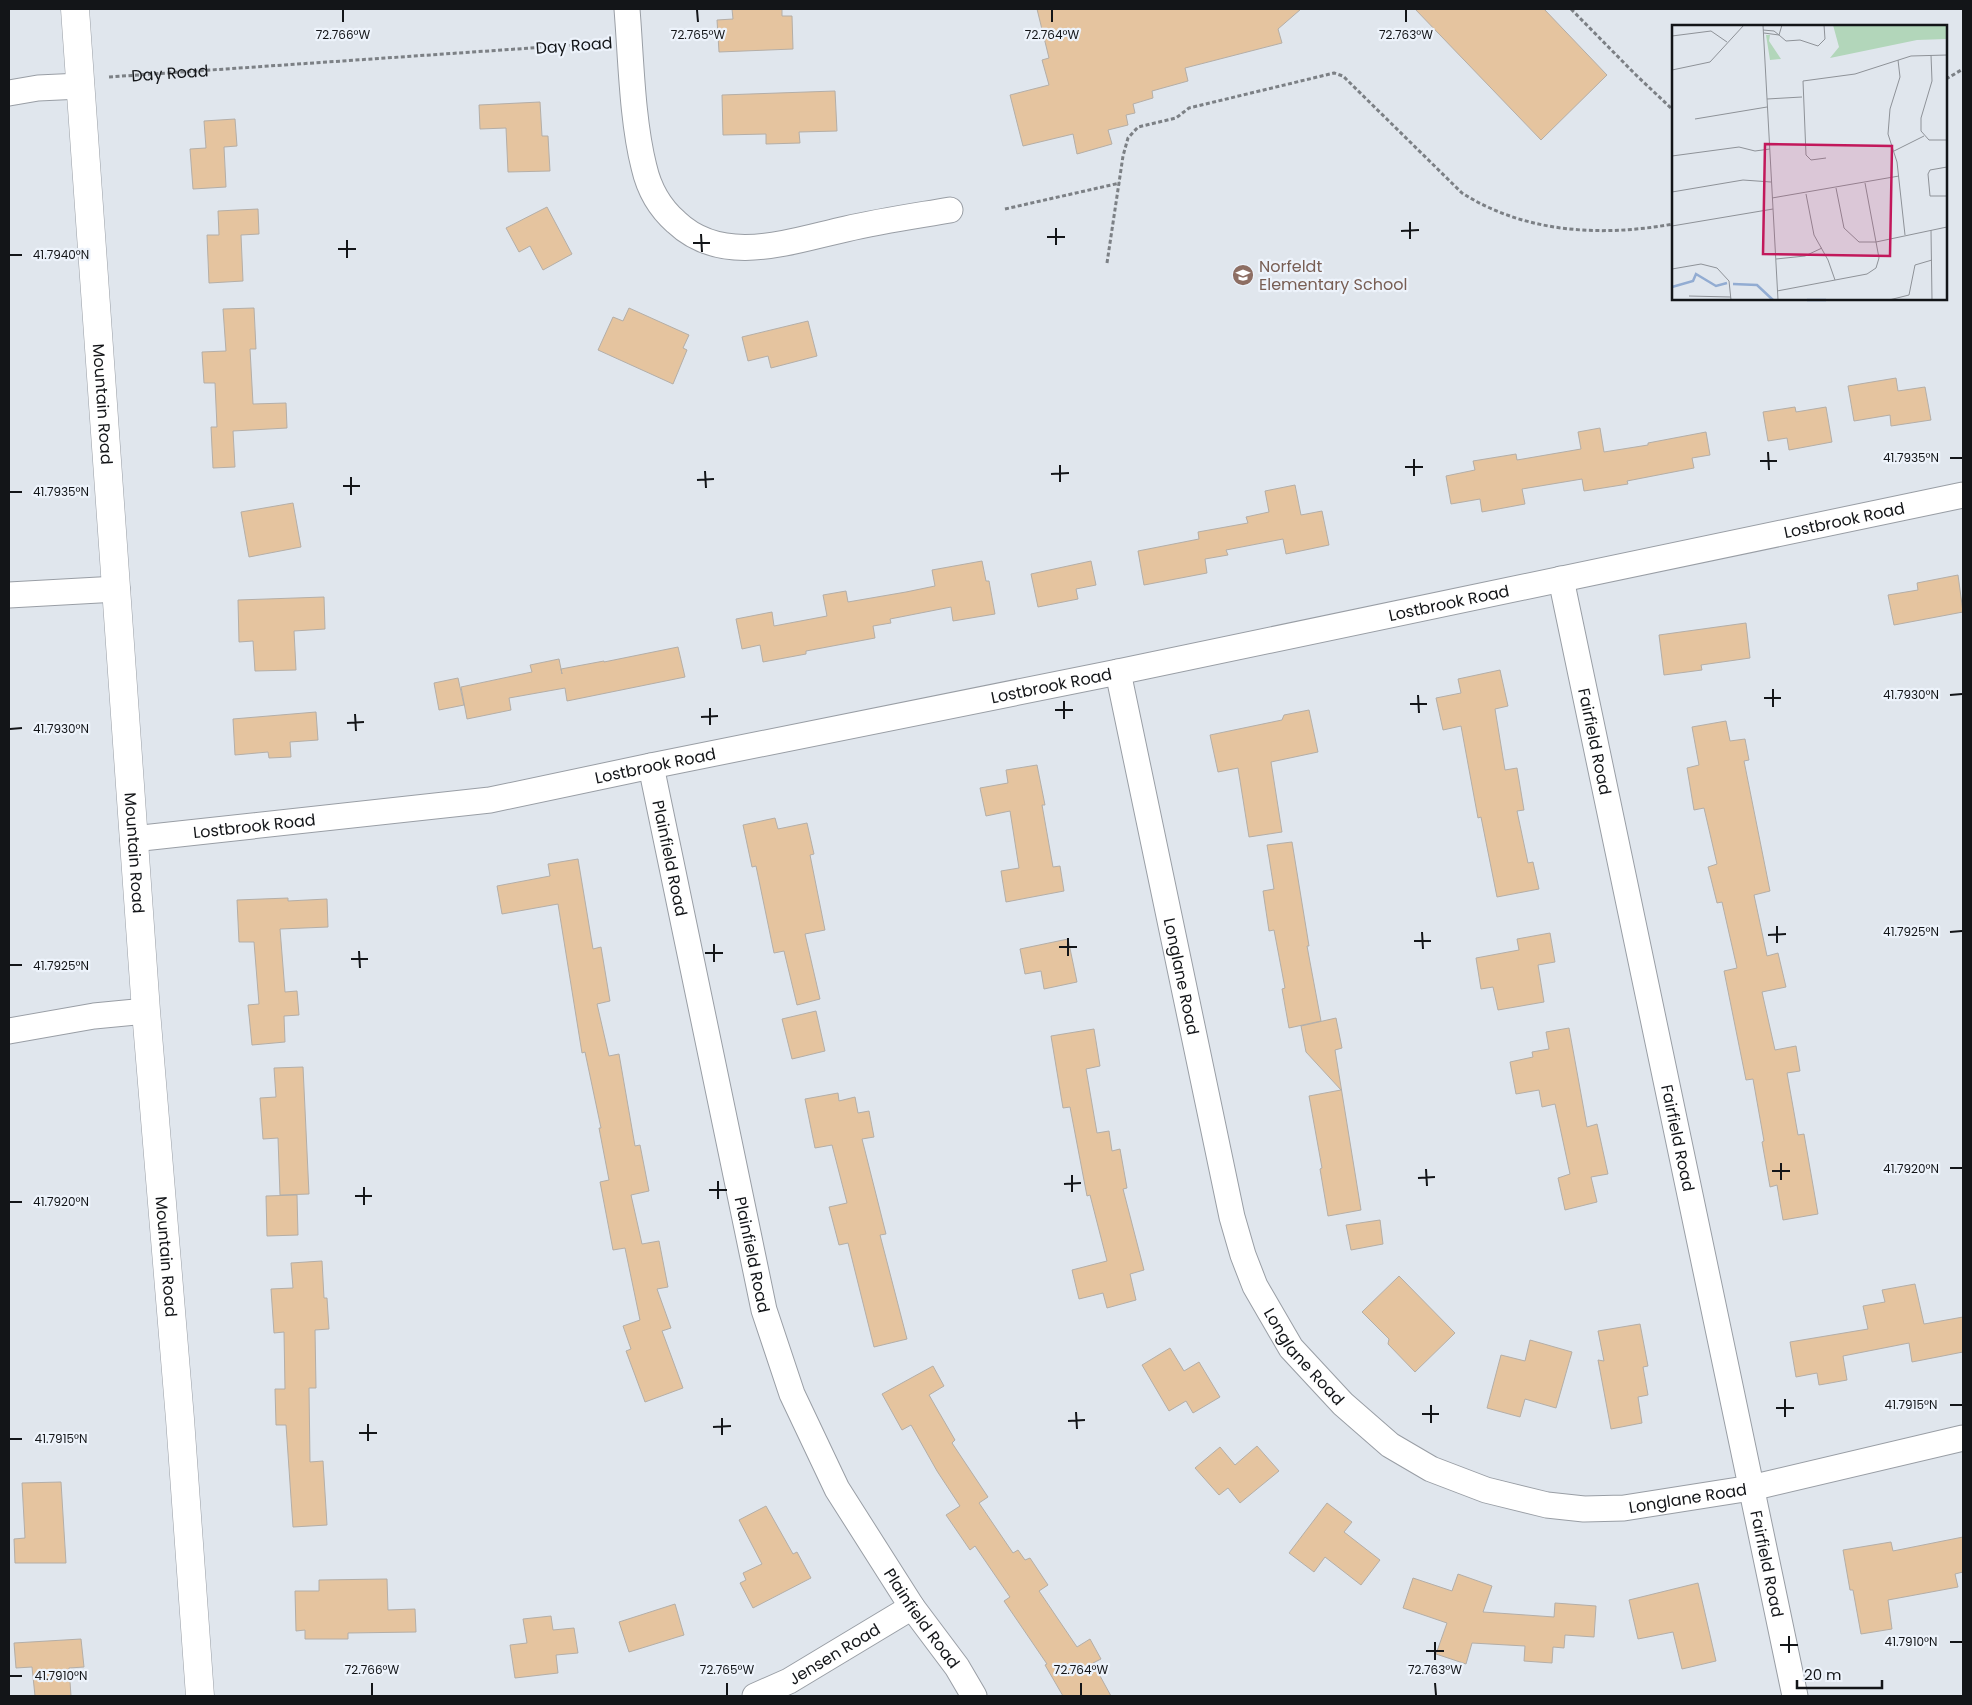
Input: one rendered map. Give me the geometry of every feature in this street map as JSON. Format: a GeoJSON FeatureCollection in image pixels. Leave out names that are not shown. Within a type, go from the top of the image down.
{"type":"FeatureCollection","features":[{"type":"Feature","properties":{"kind":"main road","name":"Mountain Road"},"geometry":{"type":"LineString","coordinates":[[75,9],[92,82],[117,589],[146,1011],[200,1696]]}},
{"type":"Feature","properties":{"kind":"street"},"geometry":{"type":"LineString","coordinates":[[627,9],[630,41]]}},
{"type":"Feature","properties":{"kind":"street","name":"Day Road"},"geometry":{"type":"LineString","coordinates":[[630,41],[637,122],[644,168],[659,204],[682,228],[698,239],[738,248],[761,247],[868,224],[950,210]]}},
{"type":"Feature","properties":{"kind":"street"},"geometry":{"type":"LineString","coordinates":[[9,93],[92,82]]}},
{"type":"Feature","properties":{"kind":"street","name":"Lostbrook Road"},"geometry":{"type":"LineString","coordinates":[[134,839],[490,800],[1118,672],[1963,495]]}},
{"type":"Feature","properties":{"kind":"street","name":"Fairfield Road"},"geometry":{"type":"LineString","coordinates":[[1561,579],[1795,1696]]}},
{"type":"Feature","properties":{"kind":"street"},"geometry":{"type":"LineString","coordinates":[[9,595],[117,589]]}},
{"type":"Feature","properties":{"kind":"street","name":"Longlane Road"},"geometry":{"type":"LineString","coordinates":[[1118,672],[1232,1217],[1243,1256],[1255,1286],[1291,1348],[1343,1404],[1390,1445],[1431,1469],[1486,1490],[1547,1506],[1584,1509],[1624,1508],[1751,1488],[1963,1438]]}},
{"type":"Feature","properties":{"kind":"street","name":"Plainfield Road"},"geometry":{"type":"LineString","coordinates":[[651,766],[764,1310],[792,1394],[837,1489],[912,1606],[957,1667],[974,1696]]}},
{"type":"Feature","properties":{"kind":"street"},"geometry":{"type":"LineString","coordinates":[[9,1031],[94,1016],[146,1011]]}},
{"type":"Feature","properties":{"kind":"street","name":"Jensen Road"},"geometry":{"type":"LineString","coordinates":[[755,1696],[789,1681],[912,1606]]}},
{"type":"Feature","properties":{"kind":"path"},"geometry":{"type":"LineString","coordinates":[[1571,9],[1672,109]]}},
{"type":"Feature","properties":{"kind":"path","name":"Day Road"},"geometry":{"type":"LineString","coordinates":[[92,82],[630,41]]}},
{"type":"Feature","properties":{"kind":"path"},"geometry":{"type":"LineString","coordinates":[[1947,78],[1963,69]]}},
{"type":"Feature","properties":{"kind":"path"},"geometry":{"type":"LineString","coordinates":[[1107,263],[1126,146],[1128,138],[1138,127],[1176,118],[1189,108],[1334,73],[1342,76],[1462,193],[1482,206],[1513,217],[1565,230],[1601,232],[1635,230],[1672,224]]}},
{"type":"Feature","properties":{"kind":"path"},"geometry":{"type":"LineString","coordinates":[[1005,209],[1120,182]]}},
{"type":"Feature","properties":{"kind":"building"},"geometry":{"type":"Polygon","coordinates":[[[732,9],[782,9],[782,16],[792,16],[793,49],[719,52],[717,20],[733,19],[732,9]]]}},
{"type":"Feature","properties":{"kind":"building"},"geometry":{"type":"Polygon","coordinates":[[[1037,9],[1301,9],[1278,29],[1282,43],[1185,68],[1188,81],[1152,91],[1153,98],[1133,104],[1135,113],[1126,115],[1128,125],[1108,130],[1112,144],[1077,154],[1073,134],[1023,146],[1010,95],[1049,85],[1042,60],[1049,58],[1037,9]]]}},
{"type":"Feature","properties":{"kind":"building"},"geometry":{"type":"Polygon","coordinates":[[[1415,9],[1544,9],[1607,75],[1541,140],[1415,9]]]}},
{"type":"Feature","properties":{"kind":"building"},"geometry":{"type":"Polygon","coordinates":[[[835,91],[837,131],[799,132],[800,143],[766,144],[766,134],[723,135],[722,95],[835,91]]]}},
{"type":"Feature","properties":{"kind":"building"},"geometry":{"type":"Polygon","coordinates":[[[540,102],[542,136],[548,136],[550,171],[508,172],[506,128],[480,129],[479,105],[540,102]]]}},
{"type":"Feature","properties":{"kind":"building"},"geometry":{"type":"Polygon","coordinates":[[[235,119],[237,146],[224,147],[226,187],[193,189],[190,149],[206,148],[204,121],[235,119]]]}},
{"type":"Feature","properties":{"kind":"building"},"geometry":{"type":"Polygon","coordinates":[[[547,207],[572,254],[543,270],[530,246],[519,252],[506,228],[547,207]]]}},
{"type":"Feature","properties":{"kind":"building"},"geometry":{"type":"Polygon","coordinates":[[[258,209],[259,234],[241,235],[243,281],[209,283],[207,235],[219,235],[218,211],[258,209]]]}},
{"type":"Feature","properties":{"kind":"building"},"geometry":{"type":"Polygon","coordinates":[[[254,308],[256,349],[250,349],[253,404],[286,403],[287,428],[233,431],[235,467],[213,468],[211,427],[217,427],[215,383],[204,383],[202,352],[226,351],[223,309],[254,308]]]}},
{"type":"Feature","properties":{"kind":"building"},"geometry":{"type":"Polygon","coordinates":[[[629,308],[689,335],[683,348],[687,350],[673,384],[598,350],[613,317],[623,321],[629,308]]]}},
{"type":"Feature","properties":{"kind":"building"},"geometry":{"type":"Polygon","coordinates":[[[808,321],[817,356],[771,368],[768,356],[748,361],[742,337],[808,321]]]}},
{"type":"Feature","properties":{"kind":"building"},"geometry":{"type":"Polygon","coordinates":[[[1896,378],[1898,391],[1925,387],[1931,420],[1891,426],[1890,415],[1854,421],[1848,386],[1896,378]]]}},
{"type":"Feature","properties":{"kind":"building"},"geometry":{"type":"Polygon","coordinates":[[[1795,407],[1796,412],[1826,407],[1832,442],[1789,450],[1787,438],[1768,441],[1763,412],[1795,407]]]}},
{"type":"Feature","properties":{"kind":"building"},"geometry":{"type":"Polygon","coordinates":[[[1600,428],[1604,452],[1648,445],[1648,443],[1706,432],[1710,455],[1692,458],[1694,468],[1627,481],[1628,484],[1584,491],[1582,479],[1522,489],[1525,504],[1482,512],[1480,499],[1451,504],[1446,476],[1475,470],[1473,461],[1516,454],[1517,460],[1581,449],[1578,432],[1600,428]]]}},
{"type":"Feature","properties":{"kind":"building"},"geometry":{"type":"Polygon","coordinates":[[[1295,485],[1301,515],[1322,511],[1329,545],[1286,554],[1283,539],[1226,550],[1228,555],[1205,559],[1207,573],[1144,585],[1138,551],[1199,539],[1198,532],[1248,523],[1246,517],[1269,512],[1265,491],[1295,485]]]}},
{"type":"Feature","properties":{"kind":"building"},"geometry":{"type":"Polygon","coordinates":[[[293,503],[301,547],[249,557],[241,512],[293,503]]]}},
{"type":"Feature","properties":{"kind":"building"},"geometry":{"type":"Polygon","coordinates":[[[982,561],[986,581],[989,581],[995,614],[953,621],[951,607],[890,619],[891,623],[873,626],[875,638],[806,651],[806,654],[763,662],[760,645],[742,649],[736,619],[772,612],[774,626],[827,616],[823,595],[846,591],[848,602],[935,586],[932,570],[982,561]]]}},
{"type":"Feature","properties":{"kind":"building"},"geometry":{"type":"Polygon","coordinates":[[[1091,561],[1096,585],[1076,589],[1078,599],[1038,607],[1031,574],[1091,561]]]}},
{"type":"Feature","properties":{"kind":"building"},"geometry":{"type":"Polygon","coordinates":[[[1958,575],[1963,612],[1894,625],[1888,595],[1918,590],[1917,583],[1958,575]]]}},
{"type":"Feature","properties":{"kind":"building"},"geometry":{"type":"Polygon","coordinates":[[[324,597],[325,629],[294,631],[296,670],[255,671],[253,641],[239,642],[238,600],[324,597]]]}},
{"type":"Feature","properties":{"kind":"building"},"geometry":{"type":"Polygon","coordinates":[[[1746,623],[1750,658],[1701,665],[1702,670],[1664,675],[1659,635],[1746,623]]]}},
{"type":"Feature","properties":{"kind":"building"},"geometry":{"type":"Polygon","coordinates":[[[678,647],[685,677],[567,701],[565,688],[509,698],[511,710],[467,719],[461,687],[532,672],[530,665],[559,659],[561,669],[678,647]]]}},
{"type":"Feature","properties":{"kind":"building"},"geometry":{"type":"Polygon","coordinates":[[[1500,670],[1508,706],[1495,709],[1505,770],[1517,768],[1524,810],[1517,811],[1528,863],[1533,862],[1539,889],[1497,897],[1481,817],[1478,818],[1461,726],[1443,730],[1436,698],[1461,693],[1458,679],[1500,670]]]}},
{"type":"Feature","properties":{"kind":"building"},"geometry":{"type":"Polygon","coordinates":[[[458,678],[464,705],[439,710],[434,683],[458,678]]]}},
{"type":"Feature","properties":{"kind":"building"},"geometry":{"type":"Polygon","coordinates":[[[1309,710],[1318,752],[1271,762],[1282,832],[1249,837],[1238,768],[1218,772],[1210,735],[1282,720],[1284,715],[1309,710]]]}},
{"type":"Feature","properties":{"kind":"building"},"geometry":{"type":"Polygon","coordinates":[[[316,712],[318,740],[290,742],[291,757],[269,758],[268,752],[235,755],[233,719],[316,712]]]}},
{"type":"Feature","properties":{"kind":"building"},"geometry":{"type":"Polygon","coordinates":[[[1726,721],[1730,741],[1745,739],[1749,760],[1744,761],[1770,891],[1754,895],[1767,956],[1778,953],[1786,987],[1762,992],[1775,1050],[1796,1046],[1800,1071],[1787,1073],[1798,1135],[1804,1134],[1818,1214],[1783,1220],[1777,1185],[1770,1187],[1753,1079],[1746,1080],[1724,971],[1737,968],[1722,902],[1717,903],[1708,867],[1717,864],[1704,808],[1694,810],[1687,768],[1699,765],[1692,727],[1726,721]]]}},
{"type":"Feature","properties":{"kind":"building"},"geometry":{"type":"Polygon","coordinates":[[[1037,765],[1045,805],[1042,805],[1053,867],[1060,866],[1064,891],[1006,902],[1001,871],[1019,868],[1010,811],[986,816],[980,788],[1008,783],[1006,770],[1037,765]]]}},
{"type":"Feature","properties":{"kind":"building"},"geometry":{"type":"Polygon","coordinates":[[[775,818],[778,829],[807,823],[814,854],[810,855],[825,930],[805,934],[820,999],[797,1005],[784,951],[774,953],[756,866],[752,867],[743,825],[775,818]]]}},
{"type":"Feature","properties":{"kind":"building"},"geometry":{"type":"Polygon","coordinates":[[[1292,842],[1309,946],[1307,946],[1321,1021],[1289,1028],[1282,989],[1285,988],[1274,930],[1269,931],[1263,891],[1274,889],[1267,845],[1292,842]]]}},
{"type":"Feature","properties":{"kind":"building"},"geometry":{"type":"Polygon","coordinates":[[[578,859],[593,949],[601,947],[610,1001],[597,1004],[609,1056],[619,1054],[635,1146],[640,1145],[649,1191],[631,1195],[642,1244],[659,1241],[668,1287],[657,1289],[671,1328],[662,1331],[683,1388],[645,1402],[626,1351],[631,1349],[623,1326],[640,1320],[625,1248],[613,1250],[600,1182],[609,1180],[599,1128],[601,1128],[585,1052],[582,1053],[558,904],[502,914],[497,886],[550,876],[548,864],[578,859]]]}},
{"type":"Feature","properties":{"kind":"building"},"geometry":{"type":"Polygon","coordinates":[[[288,898],[288,901],[327,899],[328,927],[280,929],[285,992],[297,991],[299,1015],[284,1016],[285,1042],[252,1045],[248,1005],[259,1004],[254,942],[239,942],[237,900],[288,898]]]}},
{"type":"Feature","properties":{"kind":"building"},"geometry":{"type":"Polygon","coordinates":[[[1550,933],[1555,962],[1538,965],[1544,1002],[1498,1010],[1493,987],[1481,989],[1476,958],[1519,950],[1517,939],[1550,933]]]}},
{"type":"Feature","properties":{"kind":"building"},"geometry":{"type":"Polygon","coordinates":[[[1068,939],[1077,982],[1044,989],[1041,971],[1025,974],[1020,949],[1068,939]]]}},
{"type":"Feature","properties":{"kind":"building"},"geometry":{"type":"Polygon","coordinates":[[[816,1011],[825,1051],[792,1059],[782,1019],[816,1011]]]}},
{"type":"Feature","properties":{"kind":"building"},"geometry":{"type":"Polygon","coordinates":[[[1336,1018],[1342,1048],[1335,1050],[1361,1210],[1328,1216],[1320,1169],[1322,1168],[1309,1096],[1341,1090],[1306,1052],[1301,1026],[1336,1018]]]}},
{"type":"Feature","properties":{"kind":"building"},"geometry":{"type":"Polygon","coordinates":[[[1569,1028],[1587,1127],[1597,1124],[1608,1174],[1591,1177],[1597,1202],[1565,1210],[1558,1178],[1570,1174],[1555,1104],[1542,1107],[1539,1090],[1516,1094],[1510,1062],[1533,1057],[1532,1052],[1549,1049],[1546,1032],[1569,1028]]]}},
{"type":"Feature","properties":{"kind":"building"},"geometry":{"type":"Polygon","coordinates":[[[1094,1029],[1100,1066],[1086,1069],[1097,1133],[1109,1131],[1112,1151],[1120,1149],[1127,1188],[1123,1189],[1144,1270],[1130,1274],[1136,1300],[1107,1308],[1103,1293],[1079,1299],[1072,1270],[1107,1261],[1090,1195],[1087,1196],[1070,1107],[1063,1108],[1051,1036],[1094,1029]]]}},
{"type":"Feature","properties":{"kind":"building"},"geometry":{"type":"Polygon","coordinates":[[[303,1067],[309,1194],[280,1195],[278,1138],[263,1139],[260,1098],[276,1097],[274,1068],[303,1067]]]}},
{"type":"Feature","properties":{"kind":"building"},"geometry":{"type":"Polygon","coordinates":[[[838,1093],[839,1101],[855,1097],[858,1113],[869,1111],[874,1137],[862,1139],[886,1234],[880,1235],[907,1339],[874,1347],[848,1243],[839,1245],[829,1207],[847,1203],[832,1145],[815,1148],[805,1099],[838,1093]]]}},
{"type":"Feature","properties":{"kind":"building"},"geometry":{"type":"Polygon","coordinates":[[[297,1195],[298,1235],[267,1236],[266,1196],[297,1195]]]}},
{"type":"Feature","properties":{"kind":"building"},"geometry":{"type":"Polygon","coordinates":[[[1380,1220],[1383,1244],[1351,1250],[1346,1225],[1380,1220]]]}},
{"type":"Feature","properties":{"kind":"building"},"geometry":{"type":"Polygon","coordinates":[[[322,1261],[324,1298],[327,1298],[329,1329],[315,1330],[316,1388],[309,1388],[310,1462],[323,1461],[327,1525],[293,1527],[286,1425],[276,1425],[275,1389],[285,1389],[284,1332],[274,1333],[271,1289],[293,1288],[291,1263],[322,1261]]]}},
{"type":"Feature","properties":{"kind":"building"},"geometry":{"type":"Polygon","coordinates":[[[1399,1276],[1455,1333],[1415,1372],[1388,1344],[1389,1339],[1362,1312],[1399,1276]]]}},
{"type":"Feature","properties":{"kind":"building"},"geometry":{"type":"Polygon","coordinates":[[[1915,1284],[1924,1324],[1963,1317],[1963,1352],[1912,1362],[1909,1343],[1843,1356],[1847,1380],[1819,1385],[1817,1373],[1796,1377],[1790,1342],[1868,1329],[1863,1306],[1885,1302],[1882,1290],[1915,1284]]]}},
{"type":"Feature","properties":{"kind":"building"},"geometry":{"type":"Polygon","coordinates":[[[1640,1324],[1648,1366],[1643,1367],[1648,1395],[1638,1397],[1642,1423],[1611,1429],[1598,1360],[1604,1361],[1598,1331],[1640,1324]]]}},
{"type":"Feature","properties":{"kind":"building"},"geometry":{"type":"Polygon","coordinates":[[[1530,1340],[1572,1352],[1556,1408],[1525,1399],[1520,1417],[1487,1408],[1501,1355],[1525,1361],[1530,1340]]]}},
{"type":"Feature","properties":{"kind":"building"},"geometry":{"type":"Polygon","coordinates":[[[1170,1348],[1184,1371],[1199,1362],[1220,1397],[1193,1413],[1186,1401],[1169,1411],[1142,1365],[1170,1348]]]}},
{"type":"Feature","properties":{"kind":"building"},"geometry":{"type":"Polygon","coordinates":[[[933,1366],[944,1386],[929,1395],[955,1440],[952,1443],[988,1497],[979,1503],[1013,1553],[1018,1550],[1025,1560],[1030,1558],[1048,1585],[1039,1591],[1077,1647],[1090,1639],[1101,1659],[1093,1663],[1111,1696],[1063,1696],[1045,1665],[1047,1664],[1004,1601],[1010,1597],[975,1546],[970,1550],[946,1515],[960,1506],[937,1471],[911,1425],[902,1430],[882,1394],[933,1366]]]}},
{"type":"Feature","properties":{"kind":"building"},"geometry":{"type":"Polygon","coordinates":[[[1257,1446],[1279,1471],[1240,1503],[1228,1488],[1219,1495],[1195,1468],[1220,1447],[1235,1465],[1257,1446]]]}},
{"type":"Feature","properties":{"kind":"building"},"geometry":{"type":"Polygon","coordinates":[[[61,1482],[66,1563],[15,1563],[14,1539],[25,1538],[22,1483],[61,1482]]]}},
{"type":"Feature","properties":{"kind":"building"},"geometry":{"type":"Polygon","coordinates":[[[1327,1503],[1352,1522],[1344,1532],[1380,1560],[1361,1585],[1325,1557],[1314,1572],[1289,1553],[1327,1503]]]}},
{"type":"Feature","properties":{"kind":"building"},"geometry":{"type":"Polygon","coordinates":[[[766,1506],[793,1554],[797,1552],[811,1578],[753,1608],[740,1583],[746,1580],[743,1573],[762,1564],[739,1520],[766,1506]]]}},
{"type":"Feature","properties":{"kind":"building"},"geometry":{"type":"Polygon","coordinates":[[[1963,1537],[1963,1572],[1955,1574],[1958,1587],[1888,1600],[1892,1629],[1861,1634],[1853,1590],[1850,1590],[1843,1550],[1891,1542],[1893,1551],[1963,1537]]]}},
{"type":"Feature","properties":{"kind":"building"},"geometry":{"type":"Polygon","coordinates":[[[1458,1574],[1492,1586],[1483,1612],[1554,1617],[1555,1603],[1596,1606],[1594,1637],[1565,1635],[1564,1648],[1553,1647],[1552,1663],[1524,1661],[1525,1646],[1472,1643],[1466,1664],[1436,1654],[1447,1623],[1403,1608],[1413,1578],[1452,1591],[1458,1574]]]}},
{"type":"Feature","properties":{"kind":"building"},"geometry":{"type":"Polygon","coordinates":[[[387,1579],[388,1610],[415,1609],[416,1632],[348,1633],[348,1639],[305,1639],[305,1630],[296,1631],[295,1591],[319,1591],[319,1580],[387,1579]]]}},
{"type":"Feature","properties":{"kind":"building"},"geometry":{"type":"Polygon","coordinates":[[[1698,1583],[1716,1661],[1682,1669],[1673,1632],[1638,1639],[1629,1600],[1698,1583]]]}},
{"type":"Feature","properties":{"kind":"building"},"geometry":{"type":"Polygon","coordinates":[[[675,1604],[684,1635],[629,1652],[619,1622],[675,1604]]]}},
{"type":"Feature","properties":{"kind":"building"},"geometry":{"type":"Polygon","coordinates":[[[551,1616],[553,1630],[574,1628],[578,1653],[556,1655],[558,1673],[515,1678],[510,1645],[527,1643],[523,1619],[551,1616]]]}},
{"type":"Feature","properties":{"kind":"building"},"geometry":{"type":"Polygon","coordinates":[[[81,1639],[84,1667],[69,1668],[71,1696],[35,1696],[32,1667],[16,1668],[14,1643],[81,1639]]]}},
{"type":"Feature","properties":{"kind":"place","name":"Norfeldt Elementary School"},"geometry":{"type":"Point","coordinates":[1243,275]}}]}
